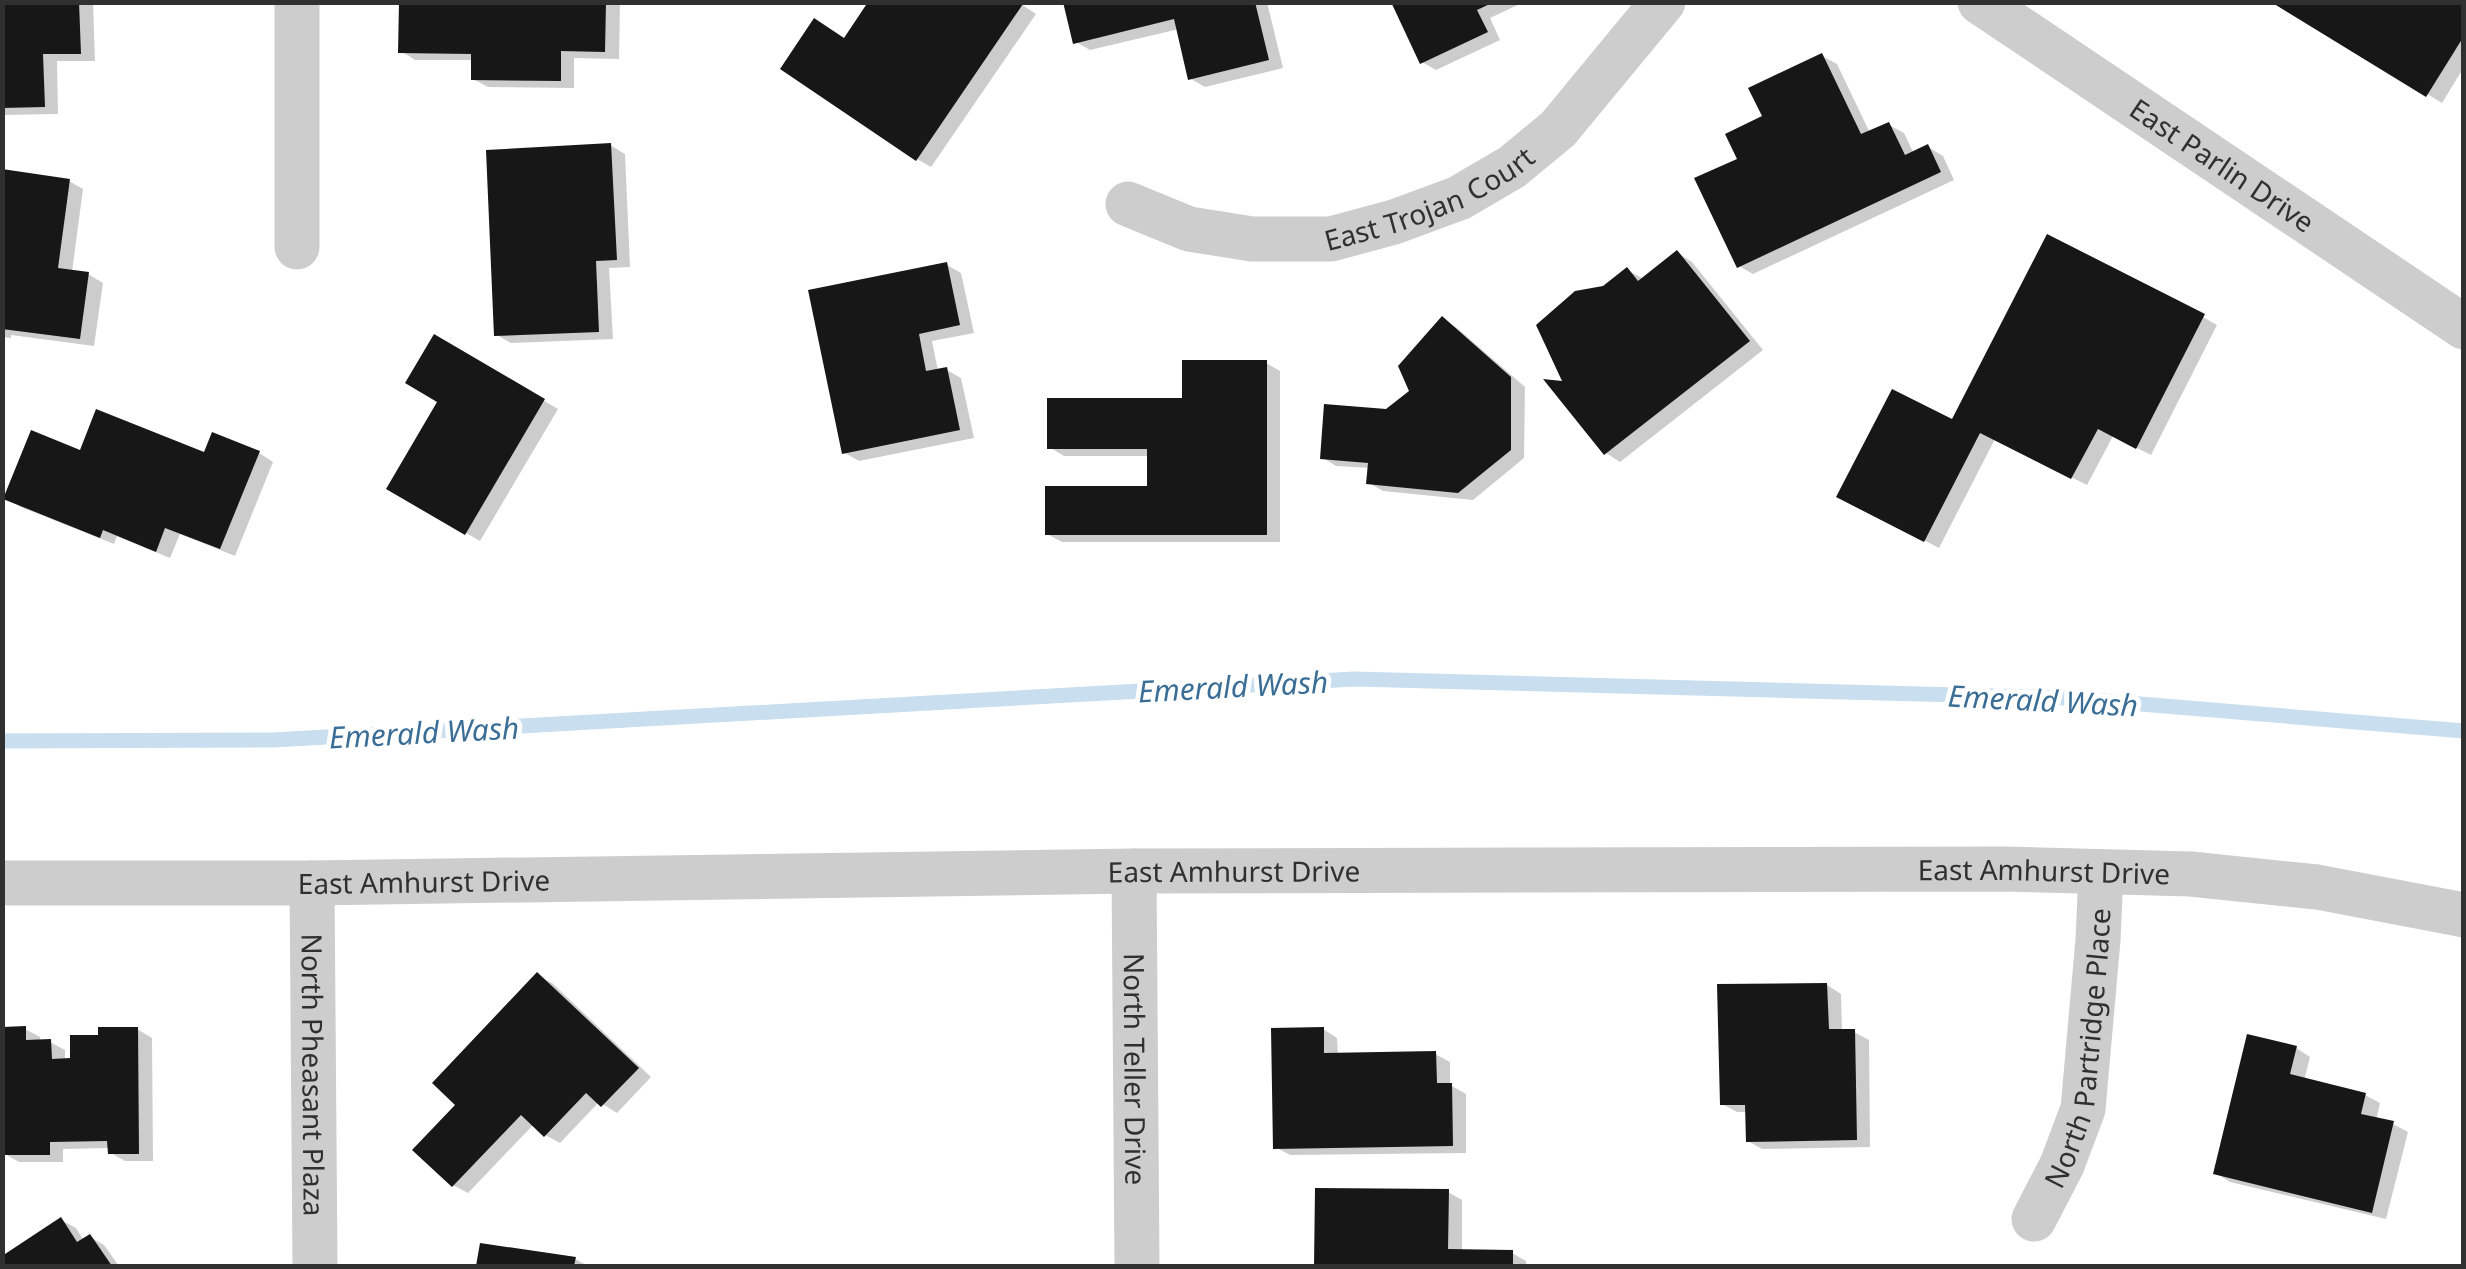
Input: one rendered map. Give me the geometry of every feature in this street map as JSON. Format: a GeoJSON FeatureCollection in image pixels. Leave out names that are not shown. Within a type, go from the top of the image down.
{"type":"FeatureCollection","features":[{"type":"Feature","properties":{"kind":"street"},"geometry":{"type":"LineString","coordinates":[[297,2],[297,247]]}},
{"type":"Feature","properties":{"kind":"street","name":"East Trojan Court"},"geometry":{"type":"LineString","coordinates":[[1128,204],[1189,229],[1252,239],[1331,240],[1459,198],[1512,167],[1558,130],[1664,2]]}},
{"type":"Feature","properties":{"kind":"street","name":"East Parlin Drive"},"geometry":{"type":"LineString","coordinates":[[1980,2],[2464,327]]}},
{"type":"Feature","properties":{"kind":"street","name":"East Amhurst Drive"},"geometry":{"type":"LineString","coordinates":[[2,883],[312,883],[1134,871],[2004,869],[2191,874],[2317,887],[2464,914]]}},
{"type":"Feature","properties":{"kind":"street","name":"North Teller Drive"},"geometry":{"type":"LineString","coordinates":[[1134,871],[1137,1266]]}},
{"type":"Feature","properties":{"kind":"street","name":"North Partridge Place"},"geometry":{"type":"LineString","coordinates":[[2034,1219],[2062,1165],[2082,1110],[2101,872]]}},
{"type":"Feature","properties":{"kind":"street","name":"North Pheasant Plaza"},"geometry":{"type":"LineString","coordinates":[[312,883],[315,1266]]}},
{"type":"Feature","properties":{"kind":"building"},"geometry":{"type":"Polygon","coordinates":[[[2,2],[79,2],[81,54],[43,54],[45,107],[2,108],[2,2]]]}},
{"type":"Feature","properties":{"kind":"building"},"geometry":{"type":"Polygon","coordinates":[[[399,2],[606,2],[605,52],[561,51],[561,81],[471,80],[471,54],[398,53],[399,2]]]}},
{"type":"Feature","properties":{"kind":"building"},"geometry":{"type":"Polygon","coordinates":[[[868,2],[1023,4],[916,161],[780,69],[814,18],[844,38],[868,2]]]}},
{"type":"Feature","properties":{"kind":"building"},"geometry":{"type":"Polygon","coordinates":[[[1063,2],[1255,2],[1269,60],[1188,80],[1174,19],[1073,44],[1063,2]]]}},
{"type":"Feature","properties":{"kind":"building"},"geometry":{"type":"Polygon","coordinates":[[[1391,2],[1494,2],[1477,10],[1488,32],[1420,64],[1391,2]]]}},
{"type":"Feature","properties":{"kind":"building"},"geometry":{"type":"Polygon","coordinates":[[[2271,2],[2464,2],[2464,36],[2426,97],[2271,2]]]}},
{"type":"Feature","properties":{"kind":"building"},"geometry":{"type":"Polygon","coordinates":[[[1822,53],[1861,134],[1889,122],[1905,155],[1928,144],[1941,172],[1737,268],[1694,178],[1737,159],[1725,134],[1762,116],[1748,88],[1822,53]]]}},
{"type":"Feature","properties":{"kind":"building"},"geometry":{"type":"Polygon","coordinates":[[[611,143],[617,260],[596,261],[599,332],[494,336],[486,150],[611,143]]]}},
{"type":"Feature","properties":{"kind":"building"},"geometry":{"type":"Polygon","coordinates":[[[2,169],[70,179],[58,268],[89,272],[80,339],[2,329],[2,169]]]}},
{"type":"Feature","properties":{"kind":"building"},"geometry":{"type":"Polygon","coordinates":[[[2047,234],[2205,314],[2136,449],[2098,429],[2071,479],[1980,433],[1924,542],[1836,497],[1892,389],[1952,419],[2047,234]]]}},
{"type":"Feature","properties":{"kind":"building"},"geometry":{"type":"Polygon","coordinates":[[[1677,250],[1750,341],[1604,455],[1543,379],[1562,381],[1536,325],[1575,291],[1603,286],[1627,267],[1638,281],[1677,250]]]}},
{"type":"Feature","properties":{"kind":"building"},"geometry":{"type":"Polygon","coordinates":[[[947,262],[960,325],[919,334],[926,371],[947,367],[960,430],[842,454],[808,290],[947,262]]]}},
{"type":"Feature","properties":{"kind":"building"},"geometry":{"type":"Polygon","coordinates":[[[1442,316],[1511,377],[1511,450],[1458,493],[1366,484],[1368,463],[1320,459],[1324,404],[1386,409],[1409,391],[1398,366],[1442,316]]]}},
{"type":"Feature","properties":{"kind":"building"},"geometry":{"type":"Polygon","coordinates":[[[434,334],[545,399],[465,535],[386,489],[437,402],[405,383],[434,334]]]}},
{"type":"Feature","properties":{"kind":"building"},"geometry":{"type":"Polygon","coordinates":[[[1182,360],[1267,360],[1267,535],[1045,535],[1045,486],[1147,486],[1147,449],[1047,449],[1047,398],[1182,398],[1182,360]]]}},
{"type":"Feature","properties":{"kind":"building"},"geometry":{"type":"Polygon","coordinates":[[[96,409],[204,452],[212,432],[260,451],[220,549],[165,528],[156,552],[103,530],[100,538],[3,499],[31,430],[80,450],[96,409]]]}},
{"type":"Feature","properties":{"kind":"building"},"geometry":{"type":"Polygon","coordinates":[[[537,972],[639,1068],[601,1107],[586,1093],[544,1137],[521,1115],[452,1187],[412,1150],[455,1105],[432,1083],[537,972]]]}},
{"type":"Feature","properties":{"kind":"building"},"geometry":{"type":"Polygon","coordinates":[[[1827,983],[1829,1029],[1855,1029],[1857,1140],[1746,1142],[1745,1105],[1720,1105],[1717,984],[1827,983]]]}},
{"type":"Feature","properties":{"kind":"building"},"geometry":{"type":"Polygon","coordinates":[[[26,1026],[26,1040],[51,1039],[52,1059],[70,1058],[70,1035],[98,1035],[98,1027],[138,1027],[139,1154],[108,1154],[107,1141],[50,1142],[50,1155],[2,1155],[2,1027],[26,1026]]]}},
{"type":"Feature","properties":{"kind":"building"},"geometry":{"type":"Polygon","coordinates":[[[1324,1027],[1324,1053],[1436,1051],[1437,1083],[1452,1083],[1453,1146],[1273,1149],[1271,1028],[1324,1027]]]}},
{"type":"Feature","properties":{"kind":"building"},"geometry":{"type":"Polygon","coordinates":[[[2247,1034],[2297,1046],[2290,1074],[2366,1093],[2361,1114],[2394,1121],[2372,1213],[2213,1174],[2247,1034]]]}},
{"type":"Feature","properties":{"kind":"building"},"geometry":{"type":"Polygon","coordinates":[[[1315,1188],[1449,1189],[1448,1249],[1513,1250],[1513,1266],[1314,1266],[1315,1188]]]}},
{"type":"Feature","properties":{"kind":"building"},"geometry":{"type":"Polygon","coordinates":[[[61,1217],[77,1242],[90,1234],[112,1266],[2,1266],[2,1256],[61,1217]]]}},
{"type":"Feature","properties":{"kind":"building"},"geometry":{"type":"Polygon","coordinates":[[[480,1243],[576,1257],[574,1266],[476,1266],[480,1243]]]}},
{"type":"Feature","properties":{"kind":"waterway","name":"Emerald Wash"},"geometry":{"type":"LineString","coordinates":[[2,741],[273,740],[1354,679],[2068,698],[2464,731]]}}]}
